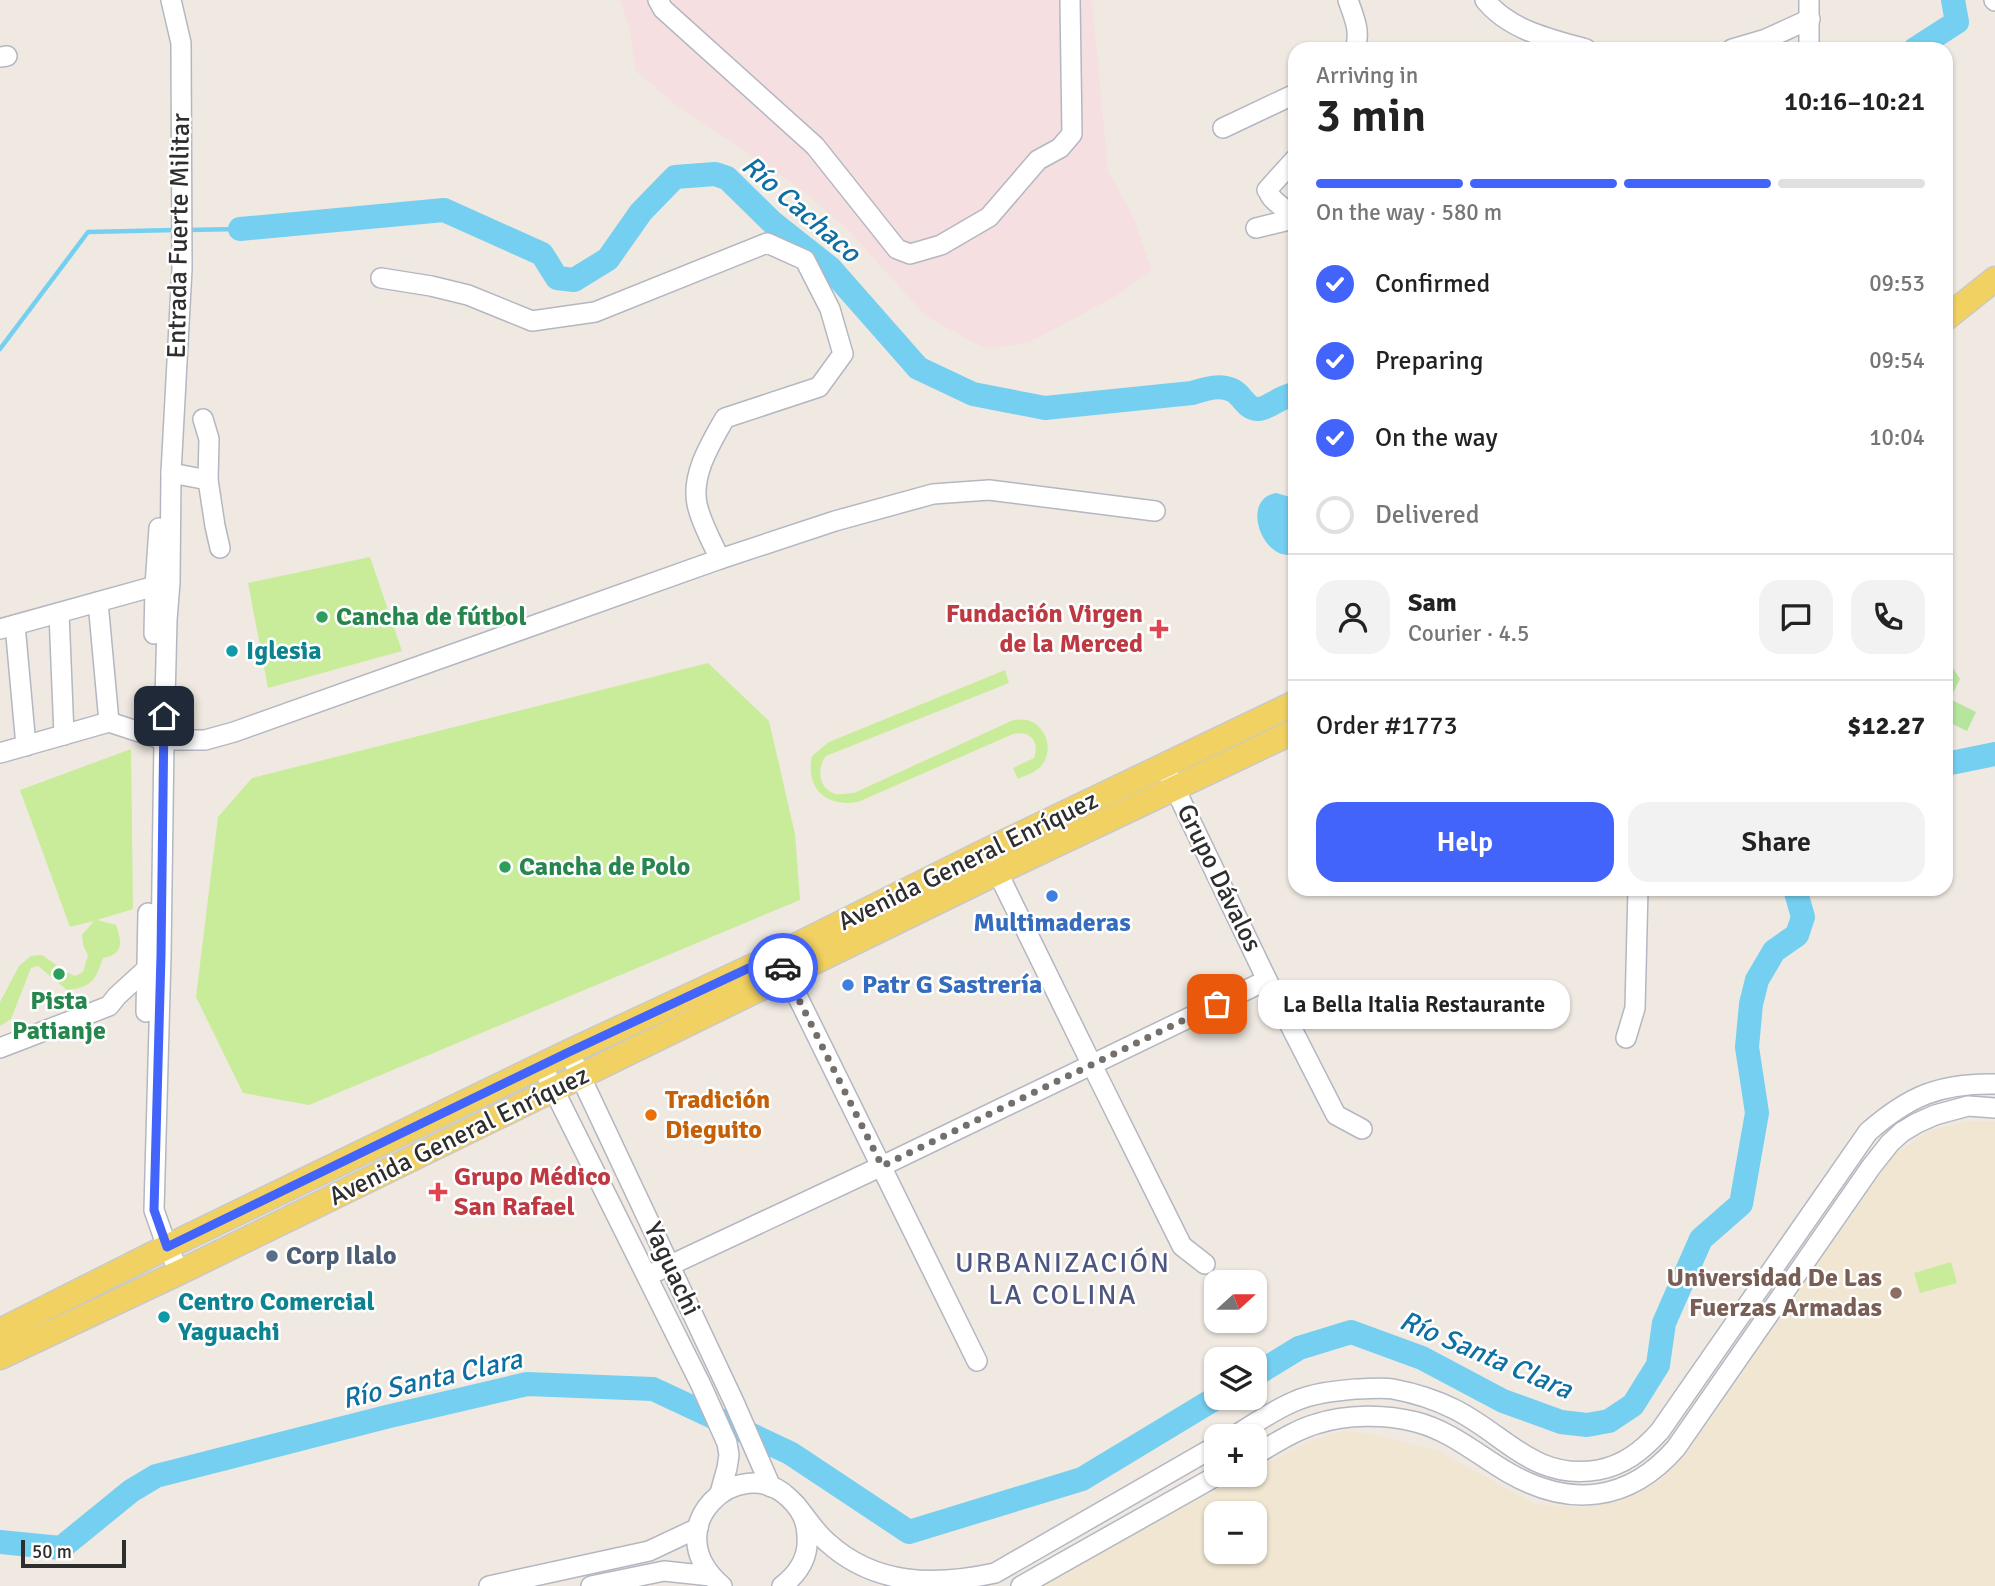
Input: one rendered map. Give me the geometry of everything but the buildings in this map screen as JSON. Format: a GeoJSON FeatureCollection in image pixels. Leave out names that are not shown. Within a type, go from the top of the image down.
{"type":"FeatureCollection","features":[{"type":"Feature","properties":{"kind":"main road"},"geometry":{"type":"LineString","coordinates":[[1953,312],[1995,279]]}},
{"type":"Feature","properties":{"kind":"main road","name":"Avenida General Enríquez"},"geometry":{"type":"LineString","coordinates":[[0,1357],[580,1076],[782,966],[993,861],[1163,766],[1288,706]]}},
{"type":"Feature","properties":{"kind":"main road","name":"Avenida General Enríquez"},"geometry":{"type":"LineString","coordinates":[[993,861],[1176,788],[1288,734]]}},
{"type":"Feature","properties":{"kind":"main road","name":"Avenida General Enríquez"},"geometry":{"type":"LineString","coordinates":[[0,1331],[569,1052],[782,966]]}},
{"type":"Feature","properties":{"kind":"street","name":"Entrada Fuerte Militar"},"geometry":{"type":"LineString","coordinates":[[171,0],[181,43],[182,266],[163,584],[167,620],[158,738],[154,962],[154,1210],[163,1249],[176,1274]]}},
{"type":"Feature","properties":{"kind":"street"},"geometry":{"type":"LineString","coordinates":[[658,0],[663,9],[815,146],[897,249],[910,254],[942,245],[989,217],[1038,160],[1060,148],[1072,134],[1070,0]]}},
{"type":"Feature","properties":{"kind":"street"},"geometry":{"type":"LineString","coordinates":[[1348,0],[1355,19],[1358,42]]}},
{"type":"Feature","properties":{"kind":"street"},"geometry":{"type":"LineString","coordinates":[[1485,0],[1494,12],[1512,24],[1560,42]]}},
{"type":"Feature","properties":{"kind":"street"},"geometry":{"type":"LineString","coordinates":[[1754,42],[1766,38],[1810,9]]}},
{"type":"Feature","properties":{"kind":"street"},"geometry":{"type":"LineString","coordinates":[[1809,42],[1810,9]]}},
{"type":"Feature","properties":{"kind":"street"},"geometry":{"type":"LineString","coordinates":[[1223,128],[1288,97]]}},
{"type":"Feature","properties":{"kind":"street"},"geometry":{"type":"LineString","coordinates":[[1256,228],[1285,221],[1286,212],[1267,190],[1288,167]]}},
{"type":"Feature","properties":{"kind":"street"},"geometry":{"type":"LineString","coordinates":[[381,278],[468,295],[532,321],[595,312],[767,243],[805,260],[830,309],[843,354],[819,387],[725,418],[698,475],[696,503],[720,559]]}},
{"type":"Feature","properties":{"kind":"street"},"geometry":{"type":"LineString","coordinates":[[203,419],[209,439],[208,480],[220,548]]}},
{"type":"Feature","properties":{"kind":"street"},"geometry":{"type":"LineString","coordinates":[[171,473],[208,480]]}},
{"type":"Feature","properties":{"kind":"street"},"geometry":{"type":"LineString","coordinates":[[0,753],[109,722],[158,738],[205,740],[234,732],[720,559],[835,521],[933,494],[989,490],[1155,511]]}},
{"type":"Feature","properties":{"kind":"street"},"geometry":{"type":"LineString","coordinates":[[26,746],[8,627],[163,584]]}},
{"type":"Feature","properties":{"kind":"street"},"geometry":{"type":"LineString","coordinates":[[98,602],[109,722]]}},
{"type":"Feature","properties":{"kind":"street"},"geometry":{"type":"LineString","coordinates":[[59,613],[64,735]]}},
{"type":"Feature","properties":{"kind":"street","name":"Grupo Dávalos"},"geometry":{"type":"LineString","coordinates":[[1163,766],[1336,1115],[1362,1129]]}},
{"type":"Feature","properties":{"kind":"street"},"geometry":{"type":"LineString","coordinates":[[993,861],[1182,1246],[1205,1264]]}},
{"type":"Feature","properties":{"kind":"street"},"geometry":{"type":"LineString","coordinates":[[1626,1038],[1635,1008],[1638,896]]}},
{"type":"Feature","properties":{"kind":"street"},"geometry":{"type":"LineString","coordinates":[[0,1048],[109,1006],[154,962]]}},
{"type":"Feature","properties":{"kind":"street"},"geometry":{"type":"LineString","coordinates":[[782,966],[977,1361]]}},
{"type":"Feature","properties":{"kind":"street"},"geometry":{"type":"LineString","coordinates":[[647,1276],[1267,980]]}},
{"type":"Feature","properties":{"kind":"street","name":"Yaguachi"},"geometry":{"type":"LineString","coordinates":[[569,1052],[734,1402],[771,1487]]}},
{"type":"Feature","properties":{"kind":"street","name":"Yaguachi"},"geometry":{"type":"LineString","coordinates":[[542,1066],[723,1433],[729,1455],[720,1493]]}},
{"type":"Feature","properties":{"kind":"street"},"geometry":{"type":"LineString","coordinates":[[1255,1424],[1293,1402],[1330,1391],[1392,1389],[1455,1409],[1524,1455],[1551,1469],[1587,1472],[1621,1463],[1644,1449],[1660,1431],[1868,1132],[1885,1117],[1925,1094],[1947,1087],[1995,1084]]}},
{"type":"Feature","properties":{"kind":"street"},"geometry":{"type":"LineString","coordinates":[[1267,1448],[1316,1424],[1352,1417],[1390,1418],[1437,1428],[1510,1474],[1557,1493],[1595,1495],[1616,1490],[1650,1473],[1676,1448],[1890,1143],[1902,1132],[1935,1115],[1968,1106],[1995,1108]]}},
{"type":"Feature","properties":{"kind":"street"},"geometry":{"type":"LineString","coordinates":[[716,1581],[701,1562],[697,1545],[698,1528],[704,1511],[720,1493],[736,1486],[754,1483],[785,1494],[825,1541],[856,1564],[891,1578],[945,1583],[995,1573],[1204,1453]]}},
{"type":"Feature","properties":{"kind":"street"},"geometry":{"type":"LineString","coordinates":[[1021,1586],[1204,1483]]}},
{"type":"Feature","properties":{"kind":"street"},"geometry":{"type":"LineString","coordinates":[[782,1586],[800,1569],[808,1543],[803,1516],[796,1505]]}},
{"type":"Feature","properties":{"kind":"street"},"geometry":{"type":"LineString","coordinates":[[489,1586],[649,1551],[698,1528]]}},
{"type":"Feature","properties":{"kind":"street"},"geometry":{"type":"LineString","coordinates":[[591,1586],[664,1571],[716,1581]]}},
{"type":"Feature","properties":{"kind":"shaded area"},"geometry":{"type":"Polygon","coordinates":[[[620,0],[1092,0],[1108,171],[1133,216],[1152,270],[1116,296],[1030,342],[986,349],[927,317],[845,227],[802,190],[676,105],[636,71],[629,26],[620,0]]]}},
{"type":"Feature","properties":{"kind":"shaded area","name":"Universidad De Las Fuerzas Armadas"},"geometry":{"type":"Polygon","coordinates":[[[1971,1121],[1995,1121],[1995,1586],[1037,1586],[1223,1487],[1267,1487],[1267,1464],[1307,1442],[1342,1431],[1372,1434],[1438,1451],[1535,1504],[1582,1508],[1615,1502],[1657,1483],[1686,1454],[1893,1155],[1929,1131],[1971,1121]]]}},
{"type":"Feature","properties":{"kind":"green space","name":"Cancha de fútbol"},"geometry":{"type":"Polygon","coordinates":[[[370,557],[402,651],[268,688],[248,583],[370,557]]]}},
{"type":"Feature","properties":{"kind":"green space","name":"Cancha de Polo"},"geometry":{"type":"Polygon","coordinates":[[[708,663],[769,721],[795,834],[800,900],[309,1105],[243,1093],[196,997],[218,817],[252,778],[708,663]]]}},
{"type":"Feature","properties":{"kind":"green space"},"geometry":{"type":"Polygon","coordinates":[[[1953,668],[1960,679],[1953,693],[1953,668]]]}},
{"type":"Feature","properties":{"kind":"green space"},"geometry":{"type":"Polygon","coordinates":[[[1005,670],[1009,683],[826,756],[821,766],[821,778],[830,792],[854,793],[1009,722],[1019,720],[1036,725],[1046,739],[1046,756],[1042,765],[1034,771],[1018,779],[1013,768],[1034,758],[1036,752],[1032,738],[1019,733],[858,802],[836,802],[820,793],[815,786],[812,778],[812,756],[829,742],[1005,670]]]}},
{"type":"Feature","properties":{"kind":"green space"},"geometry":{"type":"Polygon","coordinates":[[[1953,700],[1976,712],[1967,731],[1953,724],[1953,700]]]}},
{"type":"Feature","properties":{"kind":"green space"},"geometry":{"type":"Polygon","coordinates":[[[131,749],[133,909],[97,920],[116,925],[120,946],[115,954],[103,958],[91,982],[75,989],[67,990],[38,966],[31,968],[11,1019],[0,1026],[0,1002],[19,966],[31,956],[42,955],[75,976],[83,972],[88,955],[82,935],[94,921],[70,927],[20,790],[131,749]]]}},
{"type":"Feature","properties":{"kind":"green space"},"geometry":{"type":"Polygon","coordinates":[[[1951,1262],[1957,1283],[1920,1293],[1914,1273],[1951,1262]]]}},
{"type":"Feature","properties":{"kind":"water"},"geometry":{"type":"Polygon","coordinates":[[[1276,493],[1288,496],[1288,554],[1273,550],[1260,530],[1257,518],[1259,506],[1265,498],[1276,493]]]}},
{"type":"Feature","properties":{"kind":"waterway","name":"Río Cachaco"},"geometry":{"type":"LineString","coordinates":[[1926,42],[1957,22],[1953,0]]}},
{"type":"Feature","properties":{"kind":"waterway","name":"Río Cachaco"},"geometry":{"type":"LineString","coordinates":[[240,229],[444,210],[542,254],[557,278],[574,280],[608,259],[641,212],[675,177],[715,174],[727,178],[773,223],[830,268],[918,368],[973,394],[1045,408],[1192,393],[1222,387],[1235,392],[1255,409],[1267,407],[1288,396]]}},
{"type":"Feature","properties":{"kind":"waterway"},"geometry":{"type":"LineString","coordinates":[[187,230],[240,229]]}},
{"type":"Feature","properties":{"kind":"waterway"},"geometry":{"type":"LineString","coordinates":[[0,349],[88,232],[175,230]]}},
{"type":"Feature","properties":{"kind":"waterway","name":"Río Santa Clara"},"geometry":{"type":"LineString","coordinates":[[1953,763],[1995,754]]}},
{"type":"Feature","properties":{"kind":"waterway","name":"Río Santa Clara"},"geometry":{"type":"LineString","coordinates":[[1267,1368],[1299,1348],[1351,1332],[1422,1358],[1503,1401],[1561,1422],[1587,1425],[1609,1421],[1633,1405],[1658,1365],[1664,1323],[1701,1239],[1741,1204],[1757,1113],[1747,1047],[1751,1004],[1757,980],[1774,951],[1797,935],[1803,917],[1797,896]]}},
{"type":"Feature","properties":{"kind":"waterway","name":"Río Santa Clara"},"geometry":{"type":"LineString","coordinates":[[0,1542],[61,1548],[131,1491],[156,1476],[527,1384],[653,1389],[790,1453],[909,1532],[1082,1479],[1204,1405]]}},
{"type":"Feature","properties":{"kind":"way so far"},"geometry":{"type":"LineString","coordinates":[[783,968],[882,1166],[1217,1004]]}},
{"type":"Feature","properties":{"kind":"place","name":"Cancha de fútbol"},"geometry":{"type":"Point","coordinates":[322,617]}},
{"type":"Feature","properties":{"kind":"place","name":"Fundación Virgen de la Merced"},"geometry":{"type":"Point","coordinates":[1159,629]}},
{"type":"Feature","properties":{"kind":"place","name":"Iglesia"},"geometry":{"type":"Point","coordinates":[232,651]}},
{"type":"Feature","properties":{"kind":"place","name":"Cancha de Polo"},"geometry":{"type":"Point","coordinates":[505,867]}},
{"type":"Feature","properties":{"kind":"place","name":"Multimaderas"},"geometry":{"type":"Point","coordinates":[1052,896]}},
{"type":"Feature","properties":{"kind":"place","name":"Pista Patianje"},"geometry":{"type":"Point","coordinates":[59,974]}},
{"type":"Feature","properties":{"kind":"place","name":"Patr G Sastrería"},"geometry":{"type":"Point","coordinates":[848,985]}},
{"type":"Feature","properties":{"kind":"place","name":"La Bella Italia Restaurante"},"geometry":{"type":"Point","coordinates":[1217,1004]}},
{"type":"Feature","properties":{"kind":"place","name":"Tradición Dieguito"},"geometry":{"type":"Point","coordinates":[651,1115]}},
{"type":"Feature","properties":{"kind":"place","name":"Grupo Médico San Rafael"},"geometry":{"type":"Point","coordinates":[438,1192]}},
{"type":"Feature","properties":{"kind":"place","name":"Corp Ilalo"},"geometry":{"type":"Point","coordinates":[272,1256]}},
{"type":"Feature","properties":{"kind":"place","name":"Universidad De Las Fuerzas Armadas"},"geometry":{"type":"Point","coordinates":[1896,1293]}},
{"type":"Feature","properties":{"kind":"place","name":"Centro Comercial Yaguachi"},"geometry":{"type":"Point","coordinates":[164,1317]}},
{"type":"Feature","properties":{"kind":"district","name":"URBANIZACIÓN LA COLINA"},"geometry":{"type":"Point","coordinates":[1063,1279]}},
{"type":"Feature","properties":{"kind":"route"},"geometry":{"type":"LineString","coordinates":[[164,716],[154,1210],[167,1247],[569,1052],[777,955],[783,968]]}}]}
